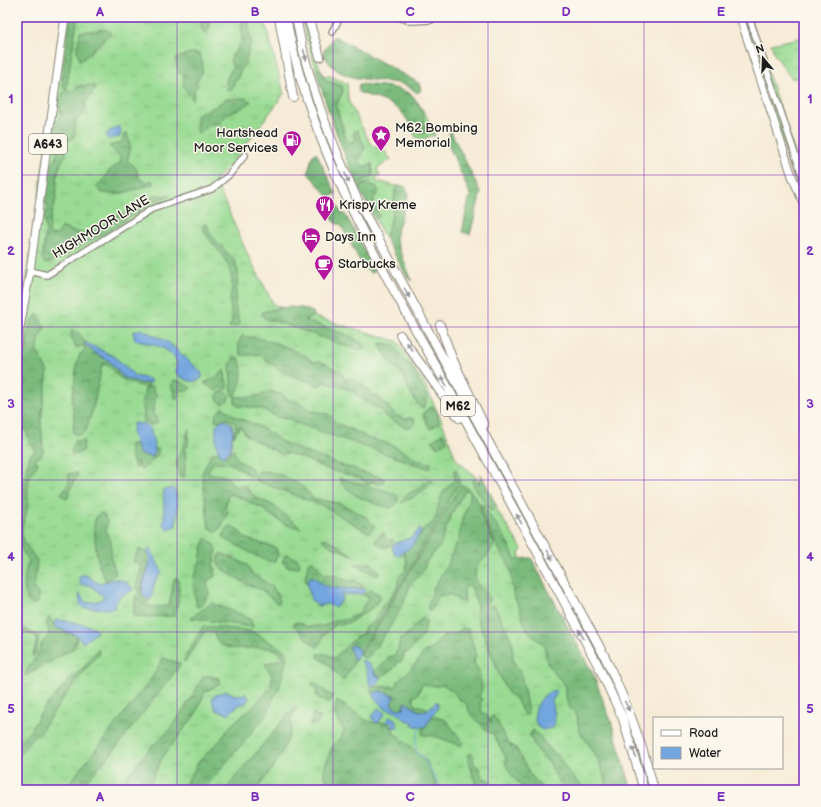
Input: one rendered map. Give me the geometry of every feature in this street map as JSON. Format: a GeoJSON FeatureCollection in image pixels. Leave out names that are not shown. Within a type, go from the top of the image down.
{"type":"FeatureCollection","features":[{"type":"Feature","properties":{"kind":"highway"},"geometry":{"type":"LineString","coordinates":[[279,17],[293,97]]}},
{"type":"Feature","properties":{"kind":"highway","name":"M62"},"geometry":{"type":"LineString","coordinates":[[286,17],[305,93],[335,176],[413,325],[605,678],[623,719],[644,790]]}},
{"type":"Feature","properties":{"kind":"highway","name":"M62"},"geometry":{"type":"LineString","coordinates":[[296,17],[315,94],[327,130],[349,181],[379,241],[605,657],[631,714],[646,759],[654,790]]}},
{"type":"Feature","properties":{"kind":"highway"},"geometry":{"type":"LineString","coordinates":[[308,17],[320,57]]}},
{"type":"Feature","properties":{"kind":"highway"},"geometry":{"type":"LineString","coordinates":[[440,325],[452,358],[479,414],[498,460]]}},
{"type":"Feature","properties":{"kind":"highway"},"geometry":{"type":"LineString","coordinates":[[400,335],[431,376],[487,460]]}},
{"type":"Feature","properties":{"kind":"main road","name":"A643"},"geometry":{"type":"LineString","coordinates":[[17,345],[20,304],[30,271],[65,17]]}},
{"type":"Feature","properties":{"kind":"main road"},"geometry":{"type":"LineString","coordinates":[[740,17],[792,176],[804,205]]}},
{"type":"Feature","properties":{"kind":"street"},"geometry":{"type":"LineString","coordinates":[[332,32],[340,17]]}},
{"type":"Feature","properties":{"kind":"street"},"geometry":{"type":"LineString","coordinates":[[399,17],[410,21],[431,20]]}},
{"type":"Feature","properties":{"kind":"street"},"geometry":{"type":"LineString","coordinates":[[749,17],[804,181]]}},
{"type":"Feature","properties":{"kind":"street","name":"HIGHMOOR LANE"},"geometry":{"type":"LineString","coordinates":[[30,271],[47,275],[152,209],[212,189],[229,175],[245,155]]}},
{"type":"Feature","properties":{"kind":"green space"},"geometry":{"type":"Polygon","coordinates":[[[65,17],[264,17],[284,94],[232,163],[215,180],[246,251],[274,305],[397,341],[424,383],[441,419],[456,459],[475,476],[522,549],[519,554],[521,559],[531,558],[593,674],[629,790],[17,790],[17,345],[65,17]]]}},
{"type":"Feature","properties":{"kind":"green space"},"geometry":{"type":"Polygon","coordinates":[[[71,17],[77,17],[77,21],[67,84],[66,88],[63,88],[62,76],[71,17]]]}},
{"type":"Feature","properties":{"kind":"green space"},"geometry":{"type":"Polygon","coordinates":[[[200,17],[211,17],[207,33],[203,33],[200,17]]]}},
{"type":"Feature","properties":{"kind":"green space"},"geometry":{"type":"Polygon","coordinates":[[[242,17],[249,17],[249,32],[252,43],[238,79],[234,82],[232,89],[229,92],[226,85],[226,79],[233,68],[230,60],[242,41],[242,17]]]}},
{"type":"Feature","properties":{"kind":"green space"},"geometry":{"type":"Polygon","coordinates":[[[301,17],[306,17],[318,63],[324,76],[327,75],[347,83],[348,100],[369,141],[373,146],[387,153],[386,155],[391,159],[377,169],[380,176],[375,179],[378,183],[381,182],[396,186],[391,221],[385,238],[375,219],[379,217],[373,200],[376,186],[366,184],[373,180],[359,186],[357,184],[372,176],[372,164],[364,167],[357,160],[354,140],[350,143],[346,139],[336,106],[343,91],[342,86],[327,81],[319,69],[316,70],[301,17]]]}},
{"type":"Feature","properties":{"kind":"green space"},"geometry":{"type":"Polygon","coordinates":[[[740,17],[749,17],[804,181],[804,205],[740,17]]]}},
{"type":"Feature","properties":{"kind":"green space"},"geometry":{"type":"Polygon","coordinates":[[[106,29],[111,33],[80,62],[77,50],[80,32],[106,29]]]}},
{"type":"Feature","properties":{"kind":"green space"},"geometry":{"type":"Polygon","coordinates":[[[334,36],[419,83],[421,90],[418,93],[402,84],[356,78],[337,70],[329,63],[323,52],[334,36]]]}},
{"type":"Feature","properties":{"kind":"green space"},"geometry":{"type":"Polygon","coordinates":[[[804,37],[804,79],[791,78],[775,55],[771,44],[804,37]]]}},
{"type":"Feature","properties":{"kind":"green space"},"geometry":{"type":"Polygon","coordinates":[[[190,53],[200,54],[203,66],[201,75],[196,82],[198,85],[194,90],[193,100],[183,86],[184,74],[179,73],[175,59],[190,53]]]}},
{"type":"Feature","properties":{"kind":"green space"},"geometry":{"type":"Polygon","coordinates":[[[319,69],[327,81],[342,86],[343,91],[336,106],[346,139],[350,143],[354,140],[354,131],[357,130],[365,147],[361,158],[357,160],[364,167],[372,164],[373,176],[357,184],[325,99],[316,70],[319,69]]]}},
{"type":"Feature","properties":{"kind":"green space"},"geometry":{"type":"Polygon","coordinates":[[[359,84],[385,86],[406,92],[419,106],[423,118],[425,133],[413,131],[403,114],[391,104],[358,92],[359,84]]]}},
{"type":"Feature","properties":{"kind":"green space"},"geometry":{"type":"Polygon","coordinates":[[[92,85],[96,87],[95,90],[85,103],[85,113],[76,121],[74,137],[67,140],[67,150],[59,167],[56,197],[50,224],[50,236],[58,234],[61,227],[74,232],[94,233],[113,217],[128,213],[145,201],[151,199],[154,195],[170,196],[155,201],[105,233],[71,251],[62,258],[45,264],[42,259],[46,230],[44,216],[48,210],[46,200],[49,170],[55,160],[59,144],[55,128],[61,114],[59,99],[66,89],[71,92],[79,86],[92,85]]]}},
{"type":"Feature","properties":{"kind":"green space"},"geometry":{"type":"Polygon","coordinates":[[[245,98],[251,102],[238,110],[228,113],[220,123],[210,125],[199,133],[197,132],[196,115],[215,107],[226,99],[245,98]]]}},
{"type":"Feature","properties":{"kind":"green space"},"geometry":{"type":"Polygon","coordinates":[[[414,98],[427,117],[435,136],[432,135],[422,140],[416,137],[413,131],[425,133],[414,98]]]}},
{"type":"Feature","properties":{"kind":"green space"},"geometry":{"type":"Polygon","coordinates":[[[450,130],[481,193],[470,234],[462,232],[470,194],[448,144],[450,130]]]}},
{"type":"Feature","properties":{"kind":"green space"},"geometry":{"type":"Polygon","coordinates":[[[127,133],[131,148],[127,160],[136,168],[139,179],[147,182],[152,180],[154,184],[119,194],[102,193],[96,186],[103,181],[108,172],[121,162],[120,157],[109,146],[122,142],[124,134],[127,133]]]}},
{"type":"Feature","properties":{"kind":"green space"},"geometry":{"type":"Polygon","coordinates":[[[316,152],[336,194],[329,197],[308,173],[312,156],[316,152]]]}},
{"type":"Feature","properties":{"kind":"green space"},"geometry":{"type":"Polygon","coordinates":[[[366,184],[376,186],[379,191],[373,200],[379,217],[375,219],[358,188],[366,184]]]}},
{"type":"Feature","properties":{"kind":"green space"},"geometry":{"type":"Polygon","coordinates":[[[396,186],[404,186],[409,193],[396,234],[396,241],[412,281],[408,278],[385,238],[391,221],[396,186]]]}},
{"type":"Feature","properties":{"kind":"green space"},"geometry":{"type":"Polygon","coordinates":[[[334,200],[342,214],[345,214],[372,265],[374,271],[371,273],[363,267],[341,225],[335,223],[330,213],[331,202],[334,200]]]}},
{"type":"Feature","properties":{"kind":"green space"},"geometry":{"type":"Polygon","coordinates":[[[204,224],[208,225],[211,235],[232,258],[237,267],[238,282],[235,305],[240,323],[237,326],[229,327],[232,322],[230,303],[232,284],[231,273],[224,259],[202,227],[204,224]]]}},
{"type":"Feature","properties":{"kind":"green space"},"geometry":{"type":"Polygon","coordinates":[[[287,307],[302,308],[313,312],[314,316],[304,320],[345,334],[362,343],[364,349],[357,350],[278,322],[268,320],[262,316],[262,312],[287,307]]]}},
{"type":"Feature","properties":{"kind":"green space"},"geometry":{"type":"Polygon","coordinates":[[[38,314],[45,328],[40,335],[37,351],[48,372],[41,420],[43,451],[40,457],[35,458],[38,464],[30,475],[27,510],[22,525],[23,539],[37,561],[34,589],[38,593],[38,603],[33,604],[27,600],[24,586],[29,562],[17,542],[17,527],[25,476],[30,455],[34,451],[34,446],[29,444],[27,431],[22,428],[17,434],[17,369],[20,353],[26,353],[30,326],[34,317],[38,314]]]}},
{"type":"Feature","properties":{"kind":"green space"},"geometry":{"type":"Polygon","coordinates":[[[72,330],[79,333],[85,344],[95,353],[109,361],[124,378],[148,384],[148,387],[146,387],[128,382],[119,377],[107,365],[102,364],[94,405],[86,431],[79,435],[73,433],[74,418],[72,401],[77,364],[80,354],[85,350],[83,345],[77,348],[71,336],[72,330]]]}},
{"type":"Feature","properties":{"kind":"green space"},"geometry":{"type":"Polygon","coordinates":[[[242,336],[280,344],[298,352],[314,362],[323,363],[336,370],[340,369],[344,379],[352,378],[367,388],[371,394],[381,399],[396,416],[406,419],[414,419],[415,423],[411,427],[405,427],[385,416],[379,408],[372,406],[351,390],[324,382],[318,385],[284,373],[260,355],[241,355],[238,344],[242,336]]]}},
{"type":"Feature","properties":{"kind":"green space"},"geometry":{"type":"Polygon","coordinates":[[[379,344],[394,345],[403,360],[411,366],[428,398],[423,408],[420,408],[410,392],[403,374],[390,362],[379,344]]]}},
{"type":"Feature","properties":{"kind":"green space"},"geometry":{"type":"Polygon","coordinates":[[[234,357],[239,358],[242,373],[241,382],[235,396],[232,395],[230,365],[234,357]]]}},
{"type":"Feature","properties":{"kind":"green space"},"geometry":{"type":"Polygon","coordinates":[[[224,370],[228,389],[219,388],[216,391],[204,383],[218,376],[224,370]]]}},
{"type":"Feature","properties":{"kind":"green space"},"geometry":{"type":"Polygon","coordinates":[[[173,380],[181,382],[191,388],[188,391],[181,390],[176,399],[171,385],[173,380]]]}},
{"type":"Feature","properties":{"kind":"green space"},"geometry":{"type":"Polygon","coordinates":[[[152,386],[156,394],[153,413],[158,422],[152,425],[143,421],[144,410],[141,404],[145,389],[152,386]]]}},
{"type":"Feature","properties":{"kind":"green space"},"geometry":{"type":"Polygon","coordinates":[[[223,391],[227,393],[229,397],[227,401],[223,403],[219,401],[217,397],[219,393],[223,391]]]}},
{"type":"Feature","properties":{"kind":"green space"},"geometry":{"type":"Polygon","coordinates":[[[270,391],[282,395],[289,400],[294,400],[313,411],[328,414],[338,424],[364,435],[366,438],[391,445],[416,459],[431,463],[430,469],[293,422],[291,418],[284,419],[261,409],[238,406],[235,402],[235,397],[256,397],[270,391]]]}},
{"type":"Feature","properties":{"kind":"green space"},"geometry":{"type":"Polygon","coordinates":[[[433,407],[437,414],[439,423],[430,429],[423,415],[426,410],[433,407]]]}},
{"type":"Feature","properties":{"kind":"green space"},"geometry":{"type":"Polygon","coordinates":[[[222,408],[234,416],[261,427],[285,444],[346,467],[354,468],[358,471],[383,478],[384,482],[380,485],[373,482],[368,484],[360,478],[329,470],[303,458],[286,453],[281,454],[247,436],[240,426],[233,438],[236,426],[234,422],[227,419],[215,421],[216,415],[222,408]]]}},
{"type":"Feature","properties":{"kind":"green space"},"geometry":{"type":"Polygon","coordinates":[[[189,429],[188,446],[185,448],[184,477],[179,477],[178,473],[180,470],[177,468],[176,459],[183,448],[189,429]]]}},
{"type":"Feature","properties":{"kind":"green space"},"geometry":{"type":"Polygon","coordinates":[[[443,433],[447,441],[438,447],[432,441],[443,433]]]}},
{"type":"Feature","properties":{"kind":"green space"},"geometry":{"type":"Polygon","coordinates":[[[75,440],[77,442],[84,440],[83,451],[72,456],[71,451],[75,440]]]}},
{"type":"Feature","properties":{"kind":"green space"},"geometry":{"type":"Polygon","coordinates":[[[130,444],[135,444],[141,454],[146,456],[153,457],[155,448],[159,449],[155,458],[142,469],[138,467],[137,461],[137,468],[134,468],[130,444]]]}},
{"type":"Feature","properties":{"kind":"green space"},"geometry":{"type":"Polygon","coordinates":[[[234,448],[237,459],[253,470],[251,477],[233,465],[224,462],[213,463],[208,471],[211,474],[226,476],[235,487],[241,485],[245,486],[255,497],[274,506],[301,528],[287,525],[270,515],[262,508],[232,494],[228,495],[225,509],[222,513],[224,514],[228,510],[228,513],[219,530],[215,532],[211,528],[209,529],[202,473],[212,453],[219,452],[223,456],[228,455],[234,448]]]}},
{"type":"Feature","properties":{"kind":"green space"},"geometry":{"type":"Polygon","coordinates":[[[456,469],[459,476],[459,483],[343,681],[328,664],[318,657],[318,654],[326,654],[334,658],[356,637],[363,633],[365,627],[375,621],[383,604],[388,601],[397,587],[399,578],[406,569],[407,562],[403,552],[421,534],[424,528],[429,526],[435,519],[443,493],[455,480],[454,471],[456,469]]]}},
{"type":"Feature","properties":{"kind":"green space"},"geometry":{"type":"Polygon","coordinates":[[[266,471],[292,480],[304,488],[312,498],[342,504],[366,517],[375,526],[369,533],[325,507],[255,480],[255,475],[258,472],[266,471]]]}},
{"type":"Feature","properties":{"kind":"green space"},"geometry":{"type":"Polygon","coordinates":[[[77,473],[78,476],[74,481],[67,499],[61,494],[69,483],[69,474],[77,473]]]}},
{"type":"Feature","properties":{"kind":"green space"},"geometry":{"type":"Polygon","coordinates":[[[481,474],[497,507],[491,511],[473,485],[473,479],[479,484],[481,474]]]}},
{"type":"Feature","properties":{"kind":"green space"},"geometry":{"type":"Polygon","coordinates":[[[339,478],[387,491],[398,496],[398,502],[391,508],[361,498],[348,489],[339,478]]]}},
{"type":"Feature","properties":{"kind":"green space"},"geometry":{"type":"Polygon","coordinates":[[[428,479],[434,482],[412,498],[401,503],[406,495],[419,488],[428,479]]]}},
{"type":"Feature","properties":{"kind":"green space"},"geometry":{"type":"Polygon","coordinates":[[[461,485],[467,487],[469,490],[465,491],[451,515],[440,546],[427,561],[422,573],[409,585],[405,600],[400,610],[380,641],[370,655],[366,658],[362,657],[361,654],[461,485]]]}},
{"type":"Feature","properties":{"kind":"green space"},"geometry":{"type":"Polygon","coordinates":[[[470,490],[479,503],[483,520],[495,544],[488,555],[478,565],[475,578],[479,586],[488,595],[490,600],[485,605],[487,607],[494,605],[512,641],[513,660],[521,675],[524,689],[528,714],[526,716],[522,712],[517,700],[508,693],[499,674],[477,618],[477,605],[471,586],[466,586],[464,589],[465,603],[459,601],[450,594],[437,596],[431,611],[428,610],[428,604],[433,588],[436,586],[447,566],[459,539],[462,519],[470,498],[470,490]]]}},
{"type":"Feature","properties":{"kind":"green space"},"geometry":{"type":"Polygon","coordinates":[[[481,503],[504,536],[515,559],[531,558],[593,674],[611,721],[632,790],[605,790],[607,784],[597,757],[579,730],[577,716],[570,708],[567,701],[565,685],[547,662],[544,644],[534,637],[525,626],[514,595],[510,568],[483,517],[481,503]]]}},
{"type":"Feature","properties":{"kind":"green space"},"geometry":{"type":"Polygon","coordinates":[[[103,513],[107,521],[106,532],[111,542],[111,558],[116,573],[106,581],[99,566],[94,526],[96,516],[103,513]]]}},
{"type":"Feature","properties":{"kind":"green space"},"geometry":{"type":"Polygon","coordinates":[[[231,526],[241,533],[244,538],[276,548],[278,555],[274,562],[264,560],[225,539],[223,536],[227,527],[231,526]]]}},
{"type":"Feature","properties":{"kind":"green space"},"geometry":{"type":"Polygon","coordinates":[[[384,533],[386,540],[394,540],[387,548],[382,547],[375,541],[381,534],[384,533]]]}},
{"type":"Feature","properties":{"kind":"green space"},"geometry":{"type":"Polygon","coordinates":[[[206,538],[213,543],[217,550],[213,567],[216,568],[215,576],[207,581],[209,594],[202,605],[197,607],[193,586],[194,576],[200,562],[202,548],[206,538]]]}},
{"type":"Feature","properties":{"kind":"green space"},"geometry":{"type":"Polygon","coordinates":[[[326,538],[353,555],[330,546],[322,539],[326,538]]]}},
{"type":"Feature","properties":{"kind":"green space"},"geometry":{"type":"Polygon","coordinates":[[[139,549],[149,554],[150,559],[141,591],[150,600],[147,603],[141,599],[137,589],[137,582],[142,567],[133,561],[139,549]]]}},
{"type":"Feature","properties":{"kind":"green space"},"geometry":{"type":"Polygon","coordinates":[[[221,553],[248,566],[251,573],[273,587],[280,601],[278,604],[262,590],[248,585],[221,568],[217,562],[221,553]]]}},
{"type":"Feature","properties":{"kind":"green space"},"geometry":{"type":"Polygon","coordinates":[[[286,554],[298,559],[300,564],[298,568],[286,566],[282,562],[286,554]]]}},
{"type":"Feature","properties":{"kind":"green space"},"geometry":{"type":"Polygon","coordinates":[[[313,561],[324,574],[333,575],[347,581],[355,580],[362,585],[362,588],[344,590],[329,588],[315,582],[308,581],[307,583],[305,581],[308,563],[313,561]]]}},
{"type":"Feature","properties":{"kind":"green space"},"geometry":{"type":"Polygon","coordinates":[[[371,563],[380,572],[377,576],[355,564],[371,563]]]}},
{"type":"Feature","properties":{"kind":"green space"},"geometry":{"type":"Polygon","coordinates":[[[176,577],[178,579],[179,593],[174,616],[133,616],[136,596],[146,605],[169,606],[174,580],[176,577]]]}},
{"type":"Feature","properties":{"kind":"green space"},"geometry":{"type":"Polygon","coordinates":[[[371,590],[380,595],[380,599],[373,607],[349,623],[335,625],[324,635],[318,647],[311,643],[294,626],[294,623],[298,622],[308,627],[324,626],[335,620],[345,620],[359,614],[369,597],[363,595],[371,590]]]}},
{"type":"Feature","properties":{"kind":"green space"},"geometry":{"type":"Polygon","coordinates":[[[212,603],[245,616],[251,620],[253,627],[191,618],[212,603]]]}},
{"type":"Feature","properties":{"kind":"green space"},"geometry":{"type":"Polygon","coordinates":[[[49,617],[55,627],[76,636],[77,640],[74,648],[25,676],[38,654],[42,642],[48,636],[49,632],[46,625],[49,617]]]}},
{"type":"Feature","properties":{"kind":"green space"},"geometry":{"type":"Polygon","coordinates":[[[423,618],[427,621],[425,622],[425,631],[423,635],[409,652],[404,653],[402,661],[397,663],[396,666],[389,672],[380,677],[374,672],[387,661],[388,657],[394,656],[398,649],[400,639],[403,638],[423,618]]]}},
{"type":"Feature","properties":{"kind":"green space"},"geometry":{"type":"Polygon","coordinates":[[[17,625],[39,636],[36,653],[32,657],[37,640],[36,636],[17,629],[17,625]]]}},
{"type":"Feature","properties":{"kind":"green space"},"geometry":{"type":"Polygon","coordinates":[[[203,626],[253,632],[287,652],[287,655],[283,656],[276,650],[267,648],[226,647],[218,642],[214,633],[205,631],[186,661],[183,661],[203,626]]]}},
{"type":"Feature","properties":{"kind":"green space"},"geometry":{"type":"Polygon","coordinates":[[[462,628],[468,629],[476,654],[474,663],[479,671],[482,689],[479,696],[482,699],[480,704],[482,709],[481,712],[486,714],[491,723],[491,717],[493,716],[499,724],[506,740],[513,746],[510,747],[515,747],[524,764],[528,768],[528,772],[544,790],[525,790],[508,769],[505,761],[506,758],[493,734],[487,731],[470,713],[466,703],[458,699],[455,693],[444,685],[436,686],[422,684],[418,694],[413,697],[415,705],[427,708],[426,711],[419,710],[409,704],[408,705],[406,702],[404,708],[397,709],[391,704],[394,695],[371,692],[370,689],[372,686],[395,687],[399,680],[414,666],[425,651],[430,650],[443,636],[453,635],[462,628]]]}},
{"type":"Feature","properties":{"kind":"green space"},"geometry":{"type":"Polygon","coordinates":[[[98,649],[99,653],[66,694],[39,734],[31,739],[17,757],[18,743],[30,731],[44,708],[72,677],[84,667],[98,649]]]}},
{"type":"Feature","properties":{"kind":"green space"},"geometry":{"type":"Polygon","coordinates":[[[287,657],[279,689],[272,701],[268,713],[203,790],[182,790],[200,760],[221,739],[232,724],[253,707],[271,687],[272,675],[265,664],[287,657]]]}},
{"type":"Feature","properties":{"kind":"green space"},"geometry":{"type":"Polygon","coordinates":[[[163,658],[181,664],[112,753],[78,790],[64,790],[152,678],[163,658]]]}},
{"type":"Feature","properties":{"kind":"green space"},"geometry":{"type":"Polygon","coordinates":[[[203,677],[219,678],[221,683],[205,692],[195,715],[163,756],[147,790],[108,790],[112,786],[120,784],[153,745],[159,741],[173,725],[203,677]]]}},
{"type":"Feature","properties":{"kind":"green space"},"geometry":{"type":"Polygon","coordinates":[[[313,682],[333,697],[330,702],[325,702],[316,696],[317,690],[312,685],[313,682]]]}},
{"type":"Feature","properties":{"kind":"green space"},"geometry":{"type":"Polygon","coordinates":[[[337,701],[366,720],[375,723],[384,722],[392,727],[394,733],[427,761],[433,778],[440,790],[337,790],[328,783],[324,775],[326,762],[331,748],[340,739],[344,730],[334,713],[337,701]]]}},
{"type":"Feature","properties":{"kind":"green space"},"geometry":{"type":"Polygon","coordinates":[[[298,706],[291,719],[289,735],[280,756],[256,790],[225,790],[290,712],[298,706]]]}},
{"type":"Feature","properties":{"kind":"green space"},"geometry":{"type":"Polygon","coordinates":[[[313,713],[318,717],[321,717],[318,722],[310,726],[313,713]]]}},
{"type":"Feature","properties":{"kind":"green space"},"geometry":{"type":"Polygon","coordinates":[[[433,716],[446,720],[463,742],[462,744],[459,745],[437,737],[422,734],[423,728],[433,716]]]}},
{"type":"Feature","properties":{"kind":"green space"},"geometry":{"type":"Polygon","coordinates":[[[533,730],[557,755],[569,773],[585,790],[571,789],[561,783],[551,768],[550,763],[542,757],[529,736],[533,730]]]}},
{"type":"Feature","properties":{"kind":"green space"},"geometry":{"type":"Polygon","coordinates":[[[472,753],[474,764],[479,768],[482,777],[490,781],[493,790],[473,790],[476,780],[474,778],[467,755],[472,753]]]}},
{"type":"Feature","properties":{"kind":"water"},"geometry":{"type":"Polygon","coordinates":[[[119,126],[121,130],[120,137],[108,139],[106,137],[108,132],[119,126]]]}},
{"type":"Feature","properties":{"kind":"water"},"geometry":{"type":"Polygon","coordinates":[[[141,329],[168,342],[202,373],[202,378],[195,381],[188,381],[181,377],[176,372],[177,362],[174,356],[159,346],[135,340],[133,332],[141,329]]]}},
{"type":"Feature","properties":{"kind":"water"},"geometry":{"type":"Polygon","coordinates":[[[85,342],[115,357],[135,376],[150,379],[151,383],[141,383],[124,378],[109,361],[95,353],[85,345],[85,342]]]}},
{"type":"Feature","properties":{"kind":"water"},"geometry":{"type":"Polygon","coordinates":[[[223,419],[232,424],[233,431],[230,451],[223,456],[218,450],[216,442],[216,425],[223,419]]]}},
{"type":"Feature","properties":{"kind":"water"},"geometry":{"type":"Polygon","coordinates":[[[133,423],[145,424],[150,428],[155,448],[153,457],[139,454],[132,433],[133,423]]]}},
{"type":"Feature","properties":{"kind":"water"},"geometry":{"type":"Polygon","coordinates":[[[173,488],[177,495],[176,525],[171,529],[168,529],[163,524],[164,490],[173,488]]]}},
{"type":"Feature","properties":{"kind":"water"},"geometry":{"type":"Polygon","coordinates":[[[420,529],[421,532],[412,546],[398,556],[394,554],[392,545],[410,538],[420,529]]]}},
{"type":"Feature","properties":{"kind":"water"},"geometry":{"type":"Polygon","coordinates":[[[150,548],[162,572],[155,581],[151,599],[148,600],[143,595],[142,589],[149,568],[150,562],[147,551],[150,548]]]}},
{"type":"Feature","properties":{"kind":"water"},"geometry":{"type":"Polygon","coordinates":[[[84,574],[98,583],[120,579],[128,584],[133,590],[119,597],[113,609],[84,608],[80,604],[79,592],[86,603],[99,601],[104,597],[90,585],[81,585],[79,577],[84,574]]]}},
{"type":"Feature","properties":{"kind":"water"},"geometry":{"type":"Polygon","coordinates":[[[310,577],[314,577],[325,586],[334,588],[367,589],[362,594],[343,594],[341,602],[335,607],[327,604],[318,606],[311,600],[307,583],[310,577]]]}},
{"type":"Feature","properties":{"kind":"water"},"geometry":{"type":"Polygon","coordinates":[[[55,620],[69,621],[94,627],[97,632],[83,643],[77,636],[55,627],[55,620]]]}},
{"type":"Feature","properties":{"kind":"water"},"geometry":{"type":"Polygon","coordinates":[[[352,645],[358,648],[359,655],[353,661],[349,647],[352,645]]]}},
{"type":"Feature","properties":{"kind":"water"},"geometry":{"type":"Polygon","coordinates":[[[363,660],[371,666],[375,674],[380,677],[379,683],[370,686],[366,670],[361,661],[363,660]]]}},
{"type":"Feature","properties":{"kind":"water"},"geometry":{"type":"Polygon","coordinates":[[[555,690],[557,692],[552,701],[555,717],[553,728],[542,730],[537,725],[535,713],[540,701],[550,692],[555,690]]]}},
{"type":"Feature","properties":{"kind":"water"},"geometry":{"type":"Polygon","coordinates":[[[227,691],[235,695],[246,694],[249,698],[246,703],[239,705],[228,714],[216,710],[212,700],[215,695],[227,691]]]}},
{"type":"Feature","properties":{"kind":"water"},"geometry":{"type":"Polygon","coordinates":[[[381,691],[395,696],[391,704],[397,709],[404,708],[405,702],[419,711],[426,711],[437,701],[438,707],[425,727],[413,726],[413,722],[405,720],[398,713],[384,708],[375,698],[373,693],[381,691]]]}},
{"type":"Feature","properties":{"kind":"water"},"geometry":{"type":"Polygon","coordinates":[[[378,708],[385,713],[378,723],[375,723],[372,717],[378,708]]]}},
{"type":"Feature","properties":{"kind":"water"},"geometry":{"type":"Polygon","coordinates":[[[389,717],[394,718],[398,723],[397,727],[393,728],[392,722],[387,723],[386,721],[389,717]]]}},
{"type":"Feature","properties":{"kind":"waterway"},"geometry":{"type":"LineString","coordinates":[[420,728],[416,739],[416,753],[423,757],[442,790]]}},
{"type":"Feature","properties":{"kind":"place","name":"M62 Bombing Memorial"},"geometry":{"type":"Point","coordinates":[381,152]}},
{"type":"Feature","properties":{"kind":"place","name":"Hartshead Moor Services"},"geometry":{"type":"Point","coordinates":[292,157]}},
{"type":"Feature","properties":{"kind":"place","name":"Krispy Kreme"},"geometry":{"type":"Point","coordinates":[325,222]}},
{"type":"Feature","properties":{"kind":"place","name":"Days Inn"},"geometry":{"type":"Point","coordinates":[311,254]}},
{"type":"Feature","properties":{"kind":"place","name":"Starbucks"},"geometry":{"type":"Point","coordinates":[324,281]}}]}
